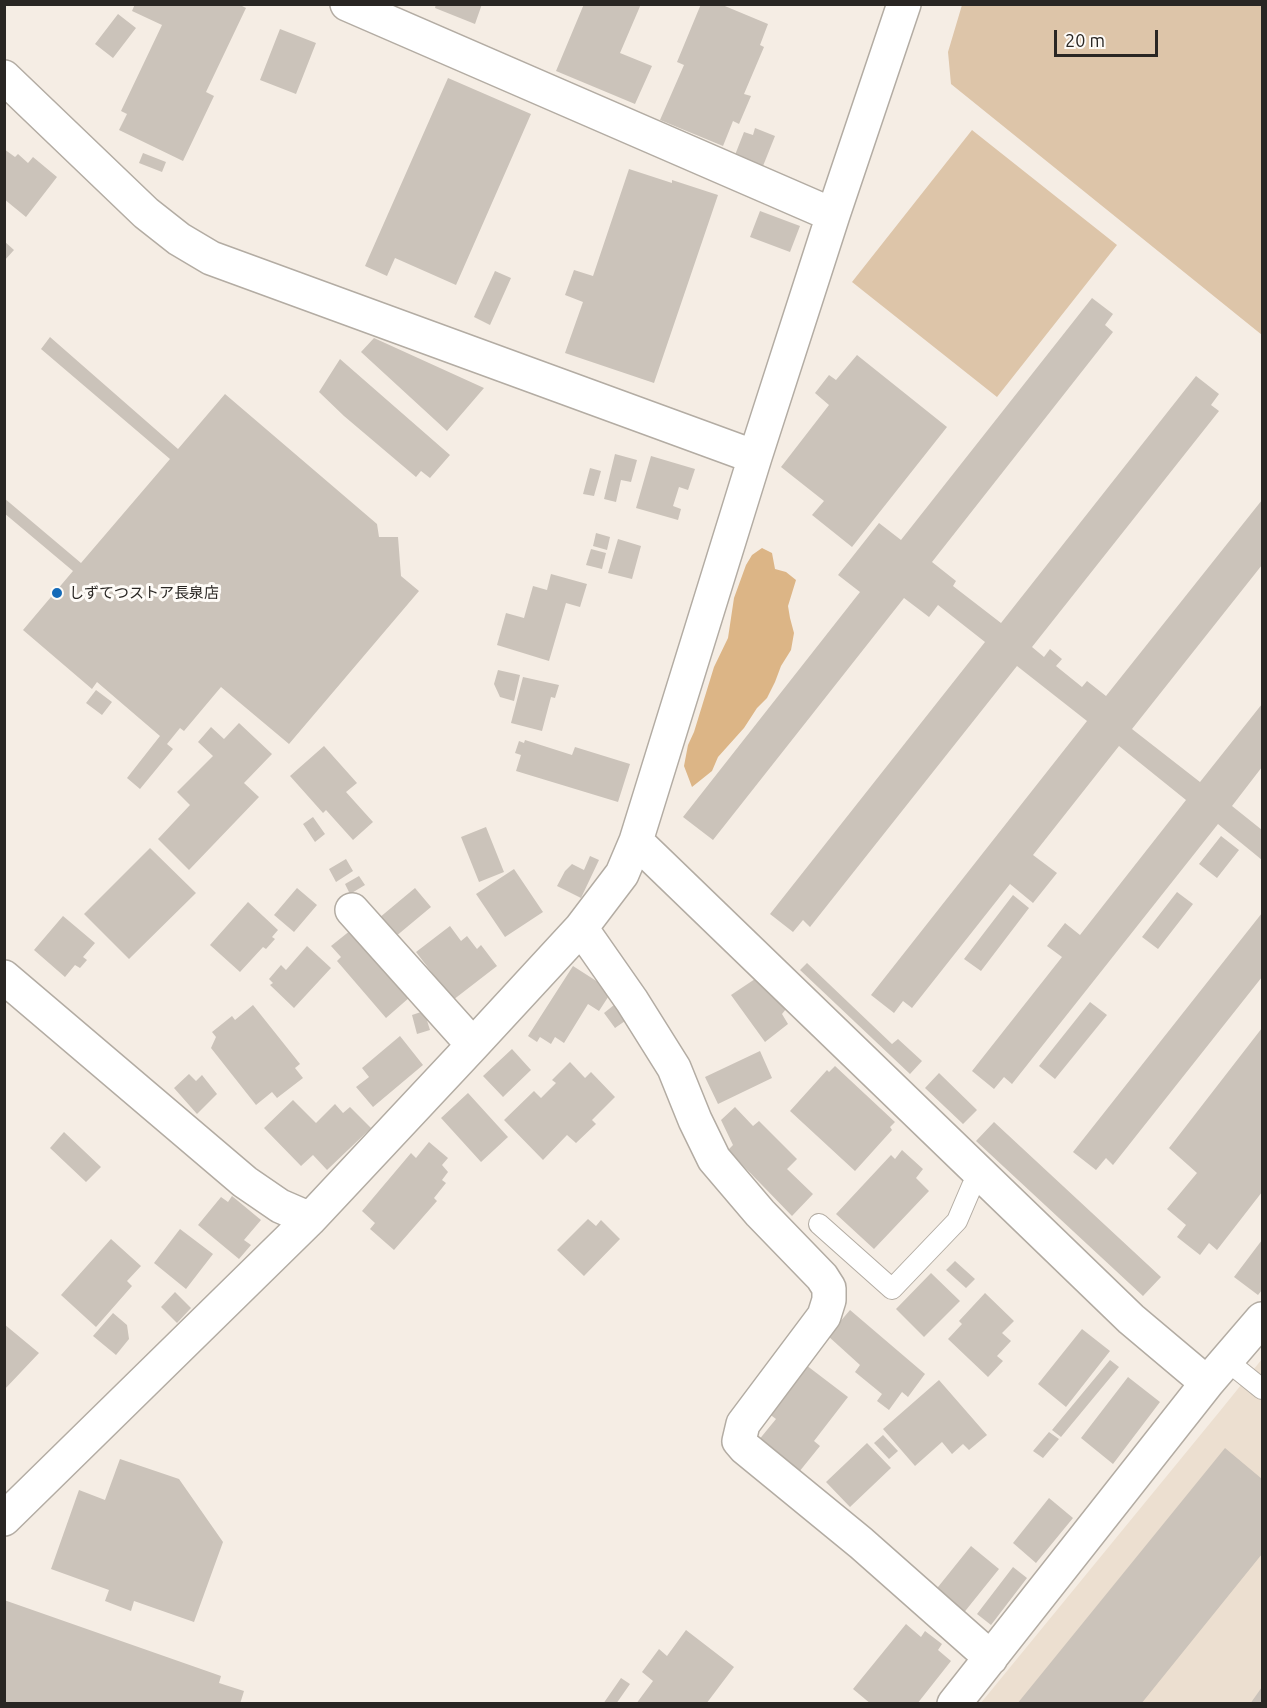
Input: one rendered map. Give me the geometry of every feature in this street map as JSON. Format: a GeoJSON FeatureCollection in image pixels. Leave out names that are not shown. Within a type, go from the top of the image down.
{"type":"FeatureCollection","features":[{"type":"Feature","properties":{"kind":"street"},"geometry":{"type":"LineString","coordinates":[[347,4],[833,215]]}},
{"type":"Feature","properties":{"kind":"street"},"geometry":{"type":"LineString","coordinates":[[4,1519],[310,1218],[581,928],[622,874],[636,841],[755,457],[904,4]]}},
{"type":"Feature","properties":{"kind":"street"},"geometry":{"type":"LineString","coordinates":[[4,77],[146,213],[180,239],[211,258],[755,457]]}},
{"type":"Feature","properties":{"kind":"street"},"geometry":{"type":"LineString","coordinates":[[636,841],[1131,1319],[1217,1371]]}},
{"type":"Feature","properties":{"kind":"street"},"geometry":{"type":"LineString","coordinates":[[352,910],[473,1046]]}},
{"type":"Feature","properties":{"kind":"street"},"geometry":{"type":"LineString","coordinates":[[581,928],[632,1001],[674,1068],[714,1159],[760,1213],[822,1277],[829,1288],[829,1300],[824,1316],[743,1424],[739,1441],[745,1449],[861,1543],[991,1658]]}},
{"type":"Feature","properties":{"kind":"street"},"geometry":{"type":"LineString","coordinates":[[4,977],[245,1182],[280,1206],[310,1218]]}},
{"type":"Feature","properties":{"kind":"street"},"geometry":{"type":"LineString","coordinates":[[954,1704],[1217,1371],[1263,1319]]}},
{"type":"Feature","properties":{"kind":"lane"},"geometry":{"type":"LineString","coordinates":[[819,1224],[892,1289],[957,1221],[972,1186],[981,1174]]}},
{"type":"Feature","properties":{"kind":"lane"},"geometry":{"type":"LineString","coordinates":[[1217,1371],[1263,1389]]}},
{"type":"Feature","properties":{"kind":"shaded area"},"geometry":{"type":"Polygon","coordinates":[[[962,5],[1262,5],[1262,335],[951,84],[948,52],[962,5]]]}},
{"type":"Feature","properties":{"kind":"shaded area"},"geometry":{"type":"Polygon","coordinates":[[[972,130],[1117,245],[997,397],[852,282],[972,130]]]}},
{"type":"Feature","properties":{"kind":"shaded area"},"geometry":{"type":"Polygon","coordinates":[[[762,548],[772,553],[775,569],[786,572],[796,580],[788,606],[794,633],[791,650],[767,698],[718,757],[712,771],[692,787],[684,766],[688,745],[714,667],[728,638],[734,598],[746,565],[752,555],[762,548]]]}},
{"type":"Feature","properties":{"kind":"shaded area"},"geometry":{"type":"Polygon","coordinates":[[[1262,1359],[1262,1703],[980,1704],[1220,1411],[1262,1359]]]}},
{"type":"Feature","properties":{"kind":"building"},"geometry":{"type":"Polygon","coordinates":[[[135,4],[238,4],[246,8],[206,92],[214,96],[183,161],[119,130],[127,114],[121,111],[162,25],[132,11],[135,4]]]}},
{"type":"Feature","properties":{"kind":"building"},"geometry":{"type":"Polygon","coordinates":[[[436,4],[482,4],[475,24],[435,8],[436,4]]]}},
{"type":"Feature","properties":{"kind":"building"},"geometry":{"type":"Polygon","coordinates":[[[584,4],[641,4],[620,53],[652,66],[635,104],[556,71],[584,4]]]}},
{"type":"Feature","properties":{"kind":"building"},"geometry":{"type":"Polygon","coordinates":[[[701,4],[720,4],[768,24],[760,45],[764,47],[744,94],[751,96],[739,124],[733,121],[723,146],[660,120],[684,65],[677,62],[701,4]]]}},
{"type":"Feature","properties":{"kind":"building"},"geometry":{"type":"Polygon","coordinates":[[[118,14],[136,28],[113,58],[95,44],[118,14]]]}},
{"type":"Feature","properties":{"kind":"building"},"geometry":{"type":"Polygon","coordinates":[[[280,29],[316,43],[296,94],[260,80],[280,29]]]}},
{"type":"Feature","properties":{"kind":"building"},"geometry":{"type":"Polygon","coordinates":[[[448,78],[531,114],[456,285],[395,258],[387,276],[365,266],[448,78]]]}},
{"type":"Feature","properties":{"kind":"building"},"geometry":{"type":"Polygon","coordinates":[[[755,128],[775,136],[763,166],[735,155],[744,132],[753,135],[755,128]]]}},
{"type":"Feature","properties":{"kind":"building"},"geometry":{"type":"Polygon","coordinates":[[[4,149],[15,157],[18,154],[28,163],[33,157],[57,177],[26,217],[4,199],[4,149]]]}},
{"type":"Feature","properties":{"kind":"building"},"geometry":{"type":"Polygon","coordinates":[[[143,153],[166,162],[162,172],[139,163],[143,153]]]}},
{"type":"Feature","properties":{"kind":"building"},"geometry":{"type":"Polygon","coordinates":[[[629,169],[718,195],[654,383],[565,353],[583,302],[565,295],[574,270],[593,276],[629,169]]]}},
{"type":"Feature","properties":{"kind":"building"},"geometry":{"type":"Polygon","coordinates":[[[760,211],[800,226],[790,252],[750,237],[760,211]]]}},
{"type":"Feature","properties":{"kind":"building"},"geometry":{"type":"Polygon","coordinates":[[[4,241],[14,250],[4,261],[4,241]]]}},
{"type":"Feature","properties":{"kind":"building"},"geometry":{"type":"Polygon","coordinates":[[[495,271],[511,278],[490,325],[474,317],[495,271]]]}},
{"type":"Feature","properties":{"kind":"building"},"geometry":{"type":"Polygon","coordinates":[[[1092,298],[1113,314],[1105,325],[1113,332],[932,562],[956,581],[953,586],[1001,623],[1196,376],[1219,394],[1211,405],[1219,411],[1032,647],[1044,657],[1050,649],[1062,659],[1056,666],[1082,687],[1087,681],[1106,696],[1262,500],[1262,565],[1132,729],[1200,782],[1262,704],[1262,767],[1232,806],[1262,830],[1262,860],[1218,824],[1012,1084],[1004,1077],[994,1089],[972,1071],[1062,957],[1047,946],[1065,923],[1080,935],[1186,800],[1119,746],[1033,855],[1057,873],[1033,903],[1010,884],[912,1008],[903,1001],[894,1013],[871,995],[1087,721],[1017,666],[810,927],[803,920],[793,932],[770,914],[985,642],[938,605],[929,617],[904,598],[713,840],[683,817],[860,592],[838,575],[879,523],[901,540],[1092,298]]]}},
{"type":"Feature","properties":{"kind":"building"},"geometry":{"type":"Polygon","coordinates":[[[50,337],[178,449],[225,394],[377,524],[379,537],[398,537],[401,576],[419,591],[289,744],[221,687],[184,731],[180,728],[167,744],[173,749],[140,789],[127,778],[160,736],[97,682],[92,689],[23,630],[73,571],[4,513],[4,498],[81,563],[170,459],[41,349],[50,337]]]}},
{"type":"Feature","properties":{"kind":"building"},"geometry":{"type":"Polygon","coordinates":[[[374,338],[484,388],[447,431],[361,352],[374,338]]]}},
{"type":"Feature","properties":{"kind":"building"},"geometry":{"type":"Polygon","coordinates":[[[857,355],[947,427],[852,547],[812,515],[824,501],[781,467],[829,405],[815,393],[829,375],[836,380],[857,355]]]}},
{"type":"Feature","properties":{"kind":"building"},"geometry":{"type":"Polygon","coordinates":[[[340,359],[450,455],[430,478],[421,471],[416,477],[319,392],[340,359]]]}},
{"type":"Feature","properties":{"kind":"building"},"geometry":{"type":"Polygon","coordinates":[[[615,454],[637,460],[631,482],[621,480],[616,502],[604,499],[615,454]]]}},
{"type":"Feature","properties":{"kind":"building"},"geometry":{"type":"Polygon","coordinates":[[[651,456],[695,469],[688,490],[679,487],[673,506],[681,509],[678,520],[636,508],[651,456]]]}},
{"type":"Feature","properties":{"kind":"building"},"geometry":{"type":"Polygon","coordinates":[[[590,468],[601,471],[594,496],[583,494],[590,468]]]}},
{"type":"Feature","properties":{"kind":"building"},"geometry":{"type":"Polygon","coordinates":[[[596,533],[610,537],[607,550],[593,546],[596,533]]]}},
{"type":"Feature","properties":{"kind":"building"},"geometry":{"type":"Polygon","coordinates":[[[618,539],[641,546],[632,579],[608,573],[618,539]]]}},
{"type":"Feature","properties":{"kind":"building"},"geometry":{"type":"Polygon","coordinates":[[[591,549],[606,553],[602,569],[586,565],[591,549]]]}},
{"type":"Feature","properties":{"kind":"building"},"geometry":{"type":"Polygon","coordinates":[[[551,574],[587,584],[580,607],[566,603],[549,661],[497,645],[506,613],[524,618],[533,586],[547,590],[551,574]]]}},
{"type":"Feature","properties":{"kind":"building"},"geometry":{"type":"Polygon","coordinates":[[[498,670],[520,675],[514,701],[500,697],[494,684],[498,670]]]}},
{"type":"Feature","properties":{"kind":"building"},"geometry":{"type":"Polygon","coordinates":[[[523,677],[559,685],[555,698],[551,697],[542,731],[511,723],[523,677]]]}},
{"type":"Feature","properties":{"kind":"building"},"geometry":{"type":"Polygon","coordinates":[[[96,690],[112,702],[102,715],[86,703],[96,690]]]}},
{"type":"Feature","properties":{"kind":"building"},"geometry":{"type":"Polygon","coordinates":[[[239,723],[272,754],[244,783],[259,797],[189,870],[158,839],[190,805],[177,792],[213,756],[198,742],[211,727],[224,739],[239,723]]]}},
{"type":"Feature","properties":{"kind":"building"},"geometry":{"type":"Polygon","coordinates":[[[525,740],[572,755],[575,747],[630,764],[618,802],[516,771],[521,755],[515,753],[519,741],[524,743],[525,740]]]}},
{"type":"Feature","properties":{"kind":"building"},"geometry":{"type":"Polygon","coordinates":[[[324,746],[357,783],[346,792],[373,822],[353,840],[326,810],[323,813],[290,776],[324,746]]]}},
{"type":"Feature","properties":{"kind":"building"},"geometry":{"type":"Polygon","coordinates":[[[313,817],[325,834],[315,842],[303,824],[313,817]]]}},
{"type":"Feature","properties":{"kind":"building"},"geometry":{"type":"Polygon","coordinates":[[[486,827],[504,872],[479,882],[461,837],[486,827]]]}},
{"type":"Feature","properties":{"kind":"building"},"geometry":{"type":"Polygon","coordinates":[[[1221,836],[1239,850],[1217,878],[1199,864],[1221,836]]]}},
{"type":"Feature","properties":{"kind":"building"},"geometry":{"type":"Polygon","coordinates":[[[150,848],[196,893],[129,959],[84,914],[150,848]]]}},
{"type":"Feature","properties":{"kind":"building"},"geometry":{"type":"Polygon","coordinates":[[[590,856],[599,860],[581,898],[557,886],[565,871],[572,864],[584,870],[590,856]]]}},
{"type":"Feature","properties":{"kind":"building"},"geometry":{"type":"Polygon","coordinates":[[[346,859],[353,871],[336,882],[329,869],[346,859]]]}},
{"type":"Feature","properties":{"kind":"building"},"geometry":{"type":"Polygon","coordinates":[[[514,869],[543,912],[505,937],[476,894],[514,869]]]}},
{"type":"Feature","properties":{"kind":"building"},"geometry":{"type":"Polygon","coordinates":[[[359,876],[365,885],[350,894],[345,884],[359,876]]]}},
{"type":"Feature","properties":{"kind":"building"},"geometry":{"type":"Polygon","coordinates":[[[297,888],[317,905],[294,932],[274,915],[297,888]]]}},
{"type":"Feature","properties":{"kind":"building"},"geometry":{"type":"Polygon","coordinates":[[[415,888],[431,907],[395,937],[379,918],[415,888]]]}},
{"type":"Feature","properties":{"kind":"building"},"geometry":{"type":"Polygon","coordinates":[[[1177,892],[1193,904],[1158,949],[1142,937],[1177,892]]]}},
{"type":"Feature","properties":{"kind":"building"},"geometry":{"type":"Polygon","coordinates":[[[1013,895],[1029,908],[981,971],[964,959],[1013,895]]]}},
{"type":"Feature","properties":{"kind":"building"},"geometry":{"type":"Polygon","coordinates":[[[248,902],[278,930],[272,937],[275,939],[266,949],[263,947],[240,972],[210,945],[248,902]]]}},
{"type":"Feature","properties":{"kind":"building"},"geometry":{"type":"Polygon","coordinates":[[[1262,913],[1262,977],[1113,1165],[1106,1158],[1096,1170],[1073,1152],[1262,913]]]}},
{"type":"Feature","properties":{"kind":"building"},"geometry":{"type":"Polygon","coordinates":[[[63,916],[95,943],[83,957],[87,960],[80,968],[75,965],[65,977],[34,950],[63,916]]]}},
{"type":"Feature","properties":{"kind":"building"},"geometry":{"type":"Polygon","coordinates":[[[450,926],[461,941],[467,936],[477,949],[481,945],[497,966],[453,1000],[416,952],[450,926]]]}},
{"type":"Feature","properties":{"kind":"building"},"geometry":{"type":"Polygon","coordinates":[[[351,930],[410,997],[386,1018],[337,961],[341,957],[331,946],[351,930]]]}},
{"type":"Feature","properties":{"kind":"building"},"geometry":{"type":"Polygon","coordinates":[[[307,946],[331,968],[294,1008],[270,985],[273,983],[269,979],[281,965],[286,970],[307,946]]]}},
{"type":"Feature","properties":{"kind":"building"},"geometry":{"type":"Polygon","coordinates":[[[807,963],[892,1044],[898,1039],[922,1061],[910,1074],[800,970],[807,963]]]}},
{"type":"Feature","properties":{"kind":"building"},"geometry":{"type":"Polygon","coordinates":[[[573,966],[612,991],[599,1011],[588,1004],[564,1043],[555,1037],[551,1044],[540,1037],[537,1042],[528,1036],[573,966]]]}},
{"type":"Feature","properties":{"kind":"building"},"geometry":{"type":"Polygon","coordinates":[[[755,979],[786,1009],[782,1014],[788,1024],[765,1042],[731,995],[755,979]]]}},
{"type":"Feature","properties":{"kind":"building"},"geometry":{"type":"Polygon","coordinates":[[[1090,1002],[1107,1015],[1055,1079],[1039,1066],[1090,1002]]]}},
{"type":"Feature","properties":{"kind":"building"},"geometry":{"type":"Polygon","coordinates":[[[253,1005],[300,1064],[295,1068],[303,1078],[277,1098],[272,1092],[256,1105],[211,1048],[216,1037],[212,1032],[232,1016],[235,1020],[253,1005]]]}},
{"type":"Feature","properties":{"kind":"building"},"geometry":{"type":"Polygon","coordinates":[[[614,1005],[625,1021],[615,1028],[604,1013],[614,1005]]]}},
{"type":"Feature","properties":{"kind":"building"},"geometry":{"type":"Polygon","coordinates":[[[424,1011],[430,1030],[417,1034],[412,1015],[424,1011]]]}},
{"type":"Feature","properties":{"kind":"building"},"geometry":{"type":"Polygon","coordinates":[[[1262,1028],[1262,1192],[1217,1250],[1209,1243],[1200,1255],[1177,1237],[1186,1225],[1167,1209],[1197,1173],[1169,1148],[1262,1028]]]}},
{"type":"Feature","properties":{"kind":"building"},"geometry":{"type":"Polygon","coordinates":[[[400,1036],[423,1065],[373,1107],[356,1087],[369,1077],[362,1068],[400,1036]]]}},
{"type":"Feature","properties":{"kind":"building"},"geometry":{"type":"Polygon","coordinates":[[[512,1049],[531,1070],[503,1097],[483,1076],[512,1049]]]}},
{"type":"Feature","properties":{"kind":"building"},"geometry":{"type":"Polygon","coordinates":[[[760,1051],[772,1078],[718,1104],[705,1077],[760,1051]]]}},
{"type":"Feature","properties":{"kind":"building"},"geometry":{"type":"Polygon","coordinates":[[[570,1062],[585,1078],[591,1072],[615,1097],[592,1120],[596,1124],[576,1143],[567,1135],[543,1160],[504,1120],[534,1091],[541,1098],[556,1083],[552,1080],[570,1062]]]}},
{"type":"Feature","properties":{"kind":"building"},"geometry":{"type":"Polygon","coordinates":[[[835,1066],[895,1122],[890,1127],[892,1130],[855,1171],[790,1111],[827,1070],[829,1072],[835,1066]]]}},
{"type":"Feature","properties":{"kind":"building"},"geometry":{"type":"Polygon","coordinates":[[[939,1073],[977,1110],[963,1124],[925,1088],[939,1073]]]}},
{"type":"Feature","properties":{"kind":"building"},"geometry":{"type":"Polygon","coordinates":[[[189,1074],[196,1081],[202,1075],[217,1094],[197,1114],[174,1088],[189,1074]]]}},
{"type":"Feature","properties":{"kind":"building"},"geometry":{"type":"Polygon","coordinates":[[[468,1093],[508,1137],[481,1162],[441,1118],[468,1093]]]}},
{"type":"Feature","properties":{"kind":"building"},"geometry":{"type":"Polygon","coordinates":[[[293,1100],[316,1123],[335,1104],[343,1113],[350,1107],[371,1128],[327,1170],[313,1155],[301,1166],[264,1128],[293,1100]]]}},
{"type":"Feature","properties":{"kind":"building"},"geometry":{"type":"Polygon","coordinates":[[[735,1107],[753,1126],[759,1121],[797,1159],[787,1169],[813,1194],[792,1216],[728,1150],[733,1145],[721,1120],[735,1107]]]}},
{"type":"Feature","properties":{"kind":"building"},"geometry":{"type":"Polygon","coordinates":[[[994,1122],[1161,1277],[1143,1296],[976,1141],[994,1122]]]}},
{"type":"Feature","properties":{"kind":"building"},"geometry":{"type":"Polygon","coordinates":[[[64,1132],[101,1167],[86,1182],[50,1148],[64,1132]]]}},
{"type":"Feature","properties":{"kind":"building"},"geometry":{"type":"Polygon","coordinates":[[[429,1142],[448,1158],[442,1165],[448,1172],[442,1180],[446,1183],[434,1198],[437,1201],[394,1250],[370,1229],[375,1223],[362,1211],[411,1153],[416,1158],[429,1142]]]}},
{"type":"Feature","properties":{"kind":"building"},"geometry":{"type":"Polygon","coordinates":[[[902,1150],[923,1169],[916,1178],[929,1191],[874,1249],[836,1214],[891,1155],[895,1159],[902,1150]]]}},
{"type":"Feature","properties":{"kind":"building"},"geometry":{"type":"Polygon","coordinates":[[[232,1196],[261,1220],[244,1240],[251,1245],[239,1259],[198,1225],[221,1197],[228,1202],[232,1196]]]}},
{"type":"Feature","properties":{"kind":"building"},"geometry":{"type":"Polygon","coordinates":[[[588,1219],[596,1226],[601,1220],[620,1239],[584,1276],[557,1250],[588,1219]]]}},
{"type":"Feature","properties":{"kind":"building"},"geometry":{"type":"Polygon","coordinates":[[[180,1229],[213,1254],[186,1289],[154,1263],[180,1229]]]}},
{"type":"Feature","properties":{"kind":"building"},"geometry":{"type":"Polygon","coordinates":[[[111,1239],[141,1266],[127,1281],[132,1286],[96,1327],[61,1295],[111,1239]]]}},
{"type":"Feature","properties":{"kind":"building"},"geometry":{"type":"Polygon","coordinates":[[[1262,1240],[1262,1290],[1258,1295],[1234,1277],[1262,1240]]]}},
{"type":"Feature","properties":{"kind":"building"},"geometry":{"type":"Polygon","coordinates":[[[955,1261],[975,1279],[966,1288],[946,1270],[955,1261]]]}},
{"type":"Feature","properties":{"kind":"building"},"geometry":{"type":"Polygon","coordinates":[[[931,1273],[960,1301],[924,1337],[896,1309],[931,1273]]]}},
{"type":"Feature","properties":{"kind":"building"},"geometry":{"type":"Polygon","coordinates":[[[175,1292],[191,1308],[177,1323],[161,1307],[175,1292]]]}},
{"type":"Feature","properties":{"kind":"building"},"geometry":{"type":"Polygon","coordinates":[[[985,1293],[1014,1321],[1002,1333],[1011,1341],[997,1356],[1003,1361],[988,1377],[948,1339],[962,1324],[959,1321],[985,1293]]]}},
{"type":"Feature","properties":{"kind":"building"},"geometry":{"type":"Polygon","coordinates":[[[850,1310],[925,1374],[908,1397],[902,1392],[889,1410],[877,1401],[882,1394],[855,1372],[860,1365],[828,1336],[850,1310]]]}},
{"type":"Feature","properties":{"kind":"building"},"geometry":{"type":"Polygon","coordinates":[[[113,1313],[127,1325],[129,1339],[116,1355],[93,1336],[113,1313]]]}},
{"type":"Feature","properties":{"kind":"building"},"geometry":{"type":"Polygon","coordinates":[[[4,1324],[39,1353],[4,1390],[4,1324]]]}},
{"type":"Feature","properties":{"kind":"building"},"geometry":{"type":"Polygon","coordinates":[[[1082,1329],[1110,1351],[1066,1407],[1038,1384],[1082,1329]]]}},
{"type":"Feature","properties":{"kind":"building"},"geometry":{"type":"Polygon","coordinates":[[[1110,1360],[1119,1367],[1061,1437],[1052,1430],[1110,1360]]]}},
{"type":"Feature","properties":{"kind":"building"},"geometry":{"type":"Polygon","coordinates":[[[806,1365],[848,1397],[814,1441],[820,1446],[799,1472],[758,1441],[776,1419],[768,1413],[806,1365]]]}},
{"type":"Feature","properties":{"kind":"building"},"geometry":{"type":"Polygon","coordinates":[[[1128,1377],[1160,1402],[1113,1464],[1081,1438],[1128,1377]]]}},
{"type":"Feature","properties":{"kind":"building"},"geometry":{"type":"Polygon","coordinates":[[[939,1380],[987,1435],[969,1450],[963,1444],[952,1454],[942,1442],[915,1466],[883,1429],[939,1380]]]}},
{"type":"Feature","properties":{"kind":"building"},"geometry":{"type":"Polygon","coordinates":[[[1049,1432],[1059,1439],[1043,1458],[1033,1451],[1049,1432]]]}},
{"type":"Feature","properties":{"kind":"building"},"geometry":{"type":"Polygon","coordinates":[[[883,1435],[898,1451],[889,1459],[874,1443],[883,1435]]]}},
{"type":"Feature","properties":{"kind":"building"},"geometry":{"type":"Polygon","coordinates":[[[867,1443],[891,1468],[850,1507],[826,1482],[867,1443]]]}},
{"type":"Feature","properties":{"kind":"building"},"geometry":{"type":"Polygon","coordinates":[[[1225,1448],[1262,1479],[1262,1554],[1141,1704],[1017,1704],[1225,1448]]]}},
{"type":"Feature","properties":{"kind":"building"},"geometry":{"type":"Polygon","coordinates":[[[120,1459],[179,1479],[223,1542],[194,1622],[134,1601],[131,1611],[105,1601],[109,1590],[51,1569],[79,1490],[105,1500],[120,1459]]]}},
{"type":"Feature","properties":{"kind":"building"},"geometry":{"type":"Polygon","coordinates":[[[1049,1498],[1073,1518],[1036,1563],[1013,1543],[1049,1498]]]}},
{"type":"Feature","properties":{"kind":"building"},"geometry":{"type":"Polygon","coordinates":[[[971,1546],[999,1569],[962,1615],[934,1592],[971,1546]]]}},
{"type":"Feature","properties":{"kind":"building"},"geometry":{"type":"Polygon","coordinates":[[[1013,1567],[1027,1578],[991,1625],[977,1614],[1013,1567]]]}},
{"type":"Feature","properties":{"kind":"building"},"geometry":{"type":"Polygon","coordinates":[[[4,1600],[221,1676],[219,1683],[244,1691],[240,1704],[4,1704],[4,1600]]]}},
{"type":"Feature","properties":{"kind":"building"},"geometry":{"type":"Polygon","coordinates":[[[906,1624],[921,1637],[925,1631],[942,1644],[938,1650],[951,1661],[917,1704],[871,1704],[853,1689],[906,1624]]]}},
{"type":"Feature","properties":{"kind":"building"},"geometry":{"type":"Polygon","coordinates":[[[686,1630],[734,1667],[706,1704],[636,1704],[653,1681],[642,1672],[659,1649],[667,1656],[686,1630]]]}},
{"type":"Feature","properties":{"kind":"building"},"geometry":{"type":"Polygon","coordinates":[[[621,1678],[630,1684],[616,1704],[603,1704],[621,1678]]]}},
{"type":"Feature","properties":{"kind":"building"},"geometry":{"type":"Polygon","coordinates":[[[1262,1687],[1262,1704],[1250,1704],[1262,1687]]]}},
{"type":"Feature","properties":{"kind":"place","name":"しずてつストア長泉店"},"geometry":{"type":"Point","coordinates":[57,593]}}]}
